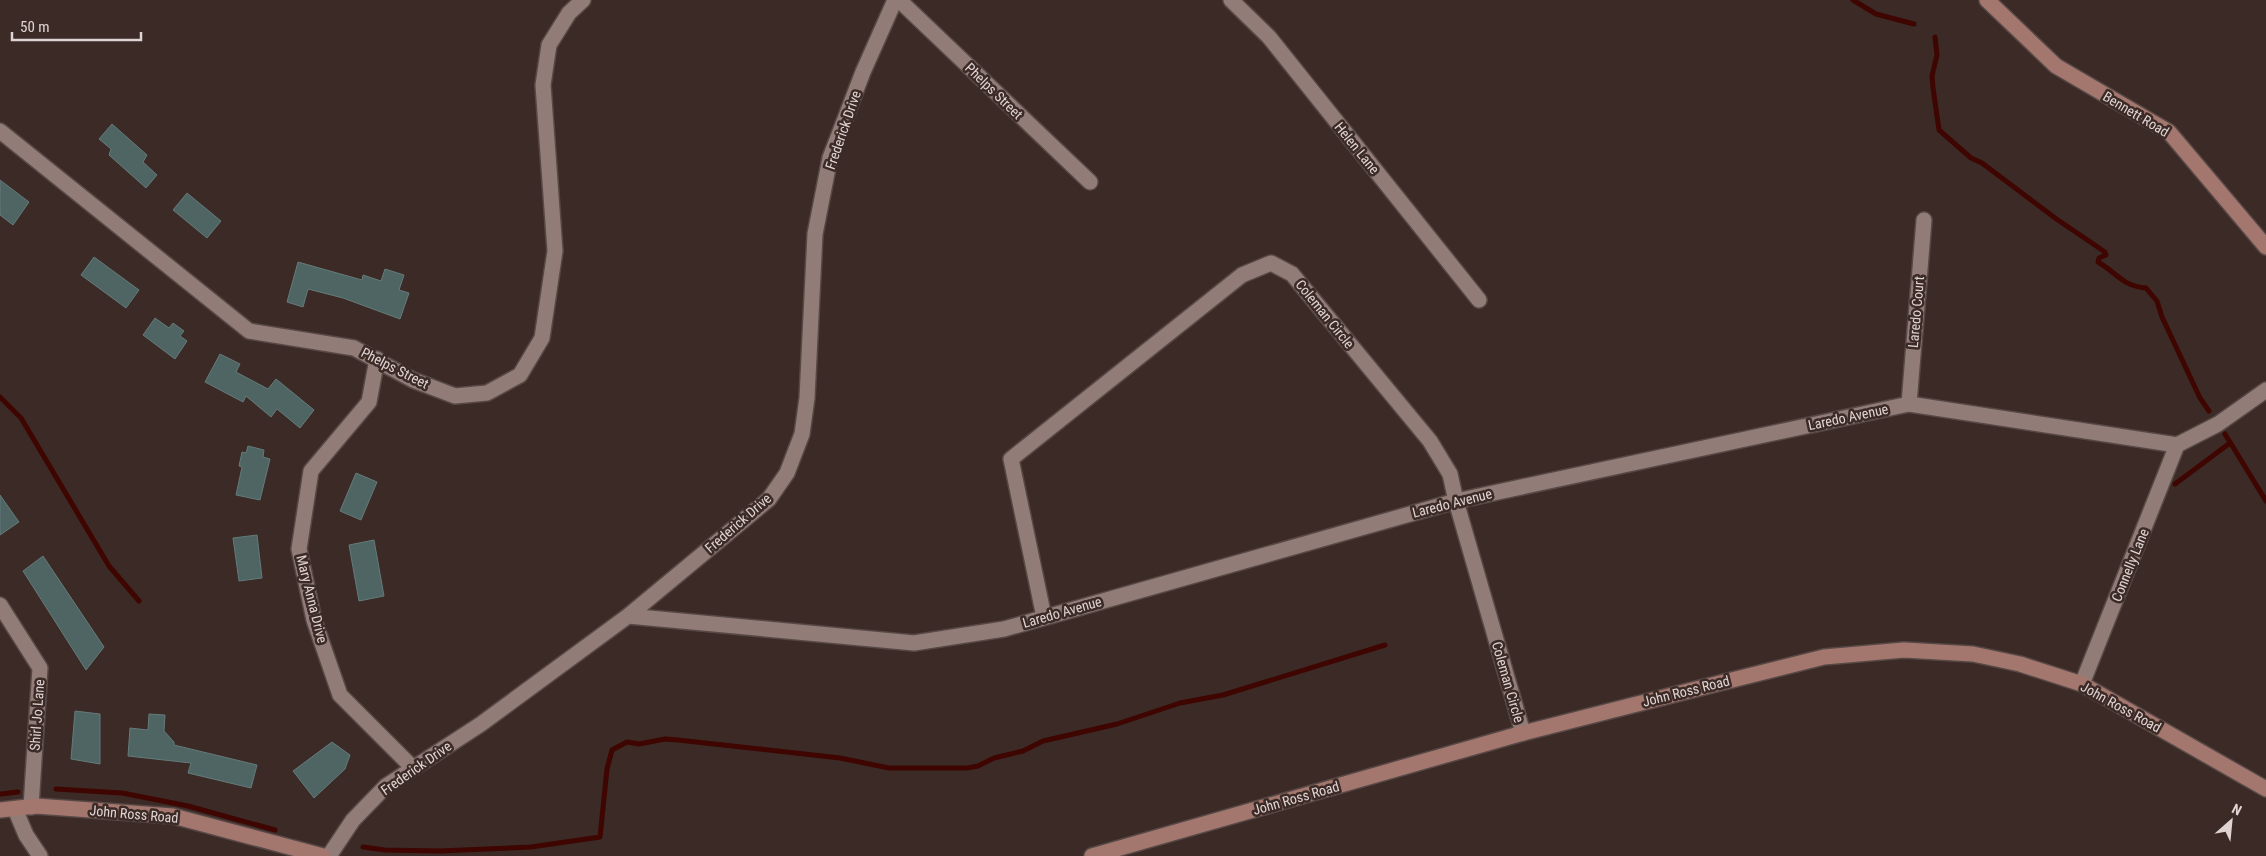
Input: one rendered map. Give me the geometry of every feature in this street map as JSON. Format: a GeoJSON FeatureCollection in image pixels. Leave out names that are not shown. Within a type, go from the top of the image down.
{"type":"FeatureCollection","features":[{"type":"Feature","properties":{"kind":"street","name":"Phelps Street"},"geometry":{"type":"LineString","coordinates":[[0,131],[249,331],[354,348],[413,380],[455,396],[487,393],[520,375],[542,338],[555,251],[544,85],[549,45],[569,13],[583,0]]}},
{"type":"Feature","properties":{"kind":"street","name":"Frederick Drive"},"geometry":{"type":"LineString","coordinates":[[329,856],[353,820],[386,786],[481,724],[628,616],[769,498],[787,473],[802,434],[807,398],[816,234],[830,158],[895,0]]}},
{"type":"Feature","properties":{"kind":"street","name":"Phelps Street"},"geometry":{"type":"LineString","coordinates":[[899,0],[1090,182]]}},
{"type":"Feature","properties":{"kind":"street","name":"Helen Lane"},"geometry":{"type":"LineString","coordinates":[[1231,0],[1270,37],[1479,300]]}},
{"type":"Feature","properties":{"kind":"street","name":"Bennett Road"},"geometry":{"type":"LineString","coordinates":[[1987,0],[2056,66],[2169,132],[2266,247]]}},
{"type":"Feature","properties":{"kind":"street","name":"Laredo Court"},"geometry":{"type":"LineString","coordinates":[[1909,404],[1924,220]]}},
{"type":"Feature","properties":{"kind":"street","name":"Coleman Circle"},"geometry":{"type":"LineString","coordinates":[[1044,617],[1011,459],[1242,275],[1271,263],[1292,274],[1430,442],[1450,474],[1456,501],[1523,734]]}},
{"type":"Feature","properties":{"kind":"street","name":"Mary Anna Drive"},"geometry":{"type":"LineString","coordinates":[[377,360],[369,402],[311,471],[300,549],[314,620],[340,695],[413,768]]}},
{"type":"Feature","properties":{"kind":"street"},"geometry":{"type":"LineString","coordinates":[[2178,445],[2218,424],[2266,390]]}},
{"type":"Feature","properties":{"kind":"street","name":"Laredo Avenue"},"geometry":{"type":"LineString","coordinates":[[628,616],[914,643],[1004,629],[1456,501],[1909,404],[2178,445]]}},
{"type":"Feature","properties":{"kind":"street","name":"Connelly Lane"},"geometry":{"type":"LineString","coordinates":[[2082,684],[2178,445]]}},
{"type":"Feature","properties":{"kind":"street","name":"Shirl Jo Lane"},"geometry":{"type":"LineString","coordinates":[[0,605],[40,668],[31,807]]}},
{"type":"Feature","properties":{"kind":"street","name":"John Ross Road"},"geometry":{"type":"LineString","coordinates":[[1092,856],[1523,734],[1824,657],[1904,650],[1973,654],[2020,664],[2082,684],[2266,789]]}},
{"type":"Feature","properties":{"kind":"street","name":"John Ross Road"},"geometry":{"type":"LineString","coordinates":[[8,809],[31,807],[173,816],[323,856]]}},
{"type":"Feature","properties":{"kind":"street"},"geometry":{"type":"LineString","coordinates":[[8,809],[40,856]]}},
{"type":"Feature","properties":{"kind":"building"},"geometry":{"type":"Polygon","coordinates":[[[112,124],[147,155],[143,162],[157,175],[146,188],[109,155],[111,149],[99,139],[112,124]]]}},
{"type":"Feature","properties":{"kind":"building"},"geometry":{"type":"Polygon","coordinates":[[[0,180],[29,202],[13,225],[0,215],[0,180]]]}},
{"type":"Feature","properties":{"kind":"building"},"geometry":{"type":"Polygon","coordinates":[[[187,193],[221,221],[207,238],[173,210],[187,193]]]}},
{"type":"Feature","properties":{"kind":"building"},"geometry":{"type":"Polygon","coordinates":[[[94,257],[139,290],[126,308],[81,275],[94,257]]]}},
{"type":"Feature","properties":{"kind":"building"},"geometry":{"type":"Polygon","coordinates":[[[298,262],[362,280],[363,275],[381,281],[385,269],[404,275],[399,290],[409,293],[400,319],[343,298],[308,289],[303,307],[287,302],[298,262]]]}},
{"type":"Feature","properties":{"kind":"building"},"geometry":{"type":"Polygon","coordinates":[[[155,318],[169,328],[173,323],[184,331],[180,336],[187,341],[175,359],[143,335],[155,318]]]}},
{"type":"Feature","properties":{"kind":"building"},"geometry":{"type":"Polygon","coordinates":[[[220,354],[240,364],[236,372],[268,389],[276,379],[314,410],[300,428],[277,409],[271,417],[246,396],[243,402],[205,382],[220,354]]]}},
{"type":"Feature","properties":{"kind":"building"},"geometry":{"type":"Polygon","coordinates":[[[248,446],[264,450],[263,457],[270,459],[260,500],[236,495],[242,467],[239,466],[242,452],[246,453],[248,446]]]}},
{"type":"Feature","properties":{"kind":"building"},"geometry":{"type":"Polygon","coordinates":[[[356,473],[377,482],[361,520],[340,511],[356,473]]]}},
{"type":"Feature","properties":{"kind":"building"},"geometry":{"type":"Polygon","coordinates":[[[0,495],[19,522],[0,535],[0,495]]]}},
{"type":"Feature","properties":{"kind":"building"},"geometry":{"type":"Polygon","coordinates":[[[257,535],[262,578],[239,581],[233,538],[257,535]]]}},
{"type":"Feature","properties":{"kind":"building"},"geometry":{"type":"Polygon","coordinates":[[[374,540],[384,596],[359,601],[349,545],[374,540]]]}},
{"type":"Feature","properties":{"kind":"building"},"geometry":{"type":"Polygon","coordinates":[[[43,556],[104,647],[86,670],[23,571],[43,556]]]}},
{"type":"Feature","properties":{"kind":"building"},"geometry":{"type":"Polygon","coordinates":[[[75,711],[100,714],[100,764],[71,759],[75,711]]]}},
{"type":"Feature","properties":{"kind":"building"},"geometry":{"type":"Polygon","coordinates":[[[149,714],[165,715],[164,731],[174,742],[174,745],[257,765],[251,788],[188,773],[191,763],[128,756],[130,728],[148,730],[149,714]]]}},
{"type":"Feature","properties":{"kind":"building"},"geometry":{"type":"Polygon","coordinates":[[[332,742],[350,755],[345,769],[314,798],[293,771],[332,742]]]}},
{"type":"Feature","properties":{"kind":"waterway"},"geometry":{"type":"LineString","coordinates":[[1853,0],[1876,14],[1914,24]]}},
{"type":"Feature","properties":{"kind":"waterway"},"geometry":{"type":"LineString","coordinates":[[1935,37],[1937,55],[1932,76],[1939,130],[1971,158],[1982,163],[2055,218],[2105,252],[2106,255],[2099,258],[2098,262],[2125,282],[2146,288],[2157,301],[2162,317],[2200,398],[2209,411]]}},
{"type":"Feature","properties":{"kind":"waterway"},"geometry":{"type":"LineString","coordinates":[[0,397],[21,418],[109,566],[139,601]]}},
{"type":"Feature","properties":{"kind":"waterway"},"geometry":{"type":"LineString","coordinates":[[2225,434],[2266,501]]}},
{"type":"Feature","properties":{"kind":"waterway"},"geometry":{"type":"LineString","coordinates":[[2175,484],[2230,443]]}},
{"type":"Feature","properties":{"kind":"waterway"},"geometry":{"type":"LineString","coordinates":[[363,847],[385,850],[440,851],[531,847],[600,837],[607,769],[612,750],[627,742],[639,744],[665,739],[678,740],[840,758],[889,768],[967,768],[978,766],[994,758],[1023,751],[1043,741],[1117,724],[1180,703],[1223,695],[1385,645]]}},
{"type":"Feature","properties":{"kind":"waterway"},"geometry":{"type":"LineString","coordinates":[[56,789],[122,793],[188,806],[275,830]]}},
{"type":"Feature","properties":{"kind":"waterway"},"geometry":{"type":"LineString","coordinates":[[1,794],[18,792]]}}]}
